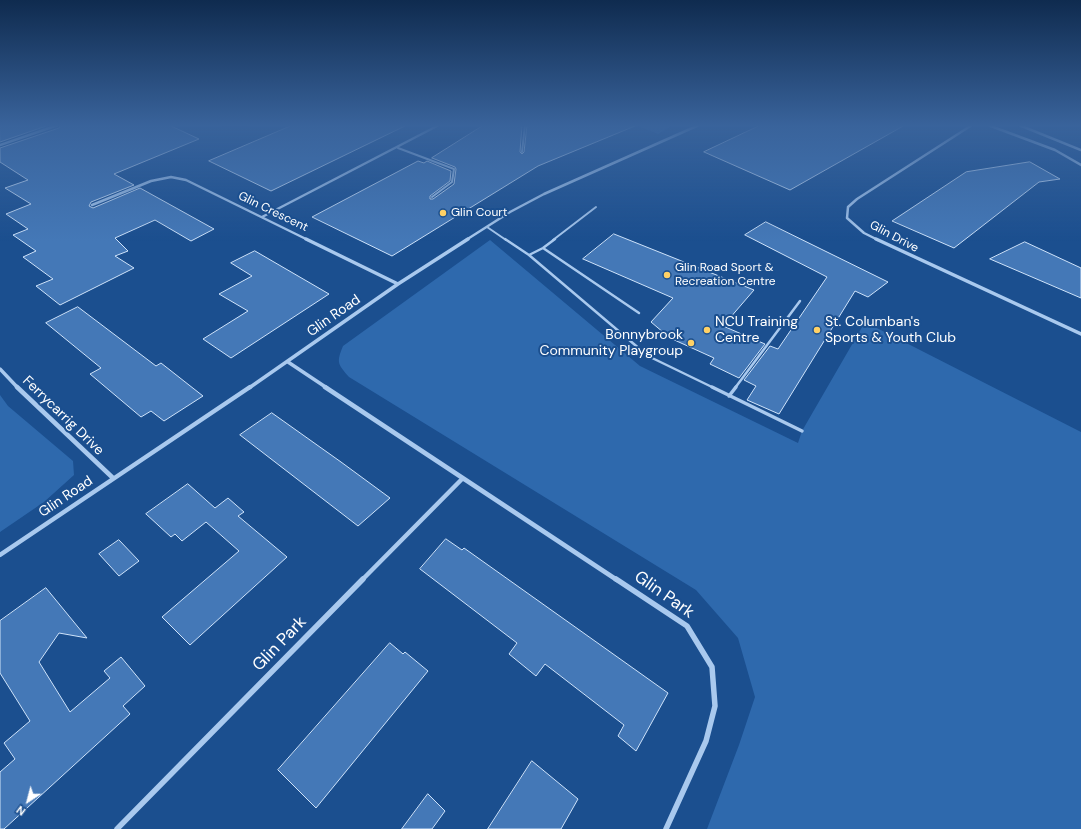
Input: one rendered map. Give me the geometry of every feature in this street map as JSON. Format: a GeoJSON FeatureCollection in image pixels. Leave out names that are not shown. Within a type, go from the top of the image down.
{"type":"FeatureCollection","features":[{"type":"Feature","properties":{"kind":"street"},"geometry":{"type":"LineString","coordinates":[[262,217],[367,164]]}},
{"type":"Feature","properties":{"kind":"street","name":"Glin Road"},"geometry":{"type":"LineString","coordinates":[[0,555],[288,362],[398,284],[510,212],[544,194],[612,164]]}},
{"type":"Feature","properties":{"kind":"street","name":"Glin Drive"},"geometry":{"type":"LineString","coordinates":[[912,164],[857,199],[848,207],[847,218],[864,233],[899,251],[1081,334]]}},
{"type":"Feature","properties":{"kind":"street","name":"Glin Crescent"},"geometry":{"type":"LineString","coordinates":[[92,205],[151,181],[171,177],[186,180],[398,284]]}},
{"type":"Feature","properties":{"kind":"street","name":"Glin Park"},"geometry":{"type":"LineString","coordinates":[[288,362],[462,479],[687,626],[712,667],[715,706],[706,741],[666,829]]}},
{"type":"Feature","properties":{"kind":"street","name":"Ferrycarrig Drive"},"geometry":{"type":"LineString","coordinates":[[0,369],[22,392],[113,478]]}},
{"type":"Feature","properties":{"kind":"street","name":"Glin Park"},"geometry":{"type":"LineString","coordinates":[[117,829],[462,479]]}},
{"type":"Feature","properties":{"kind":"lane"},"geometry":{"type":"LineString","coordinates":[[432,197],[452,182],[454,169],[440,164]]}},
{"type":"Feature","properties":{"kind":"lane"},"geometry":{"type":"LineString","coordinates":[[529,256],[543,248],[596,207]]}},
{"type":"Feature","properties":{"kind":"lane"},"geometry":{"type":"LineString","coordinates":[[487,227],[529,256],[648,356],[802,431]]}},
{"type":"Feature","properties":{"kind":"lane"},"geometry":{"type":"LineString","coordinates":[[543,248],[639,313]]}},
{"type":"Feature","properties":{"kind":"lane"},"geometry":{"type":"LineString","coordinates":[[729,396],[800,301]]}},
{"type":"Feature","properties":{"kind":"shaded area"},"geometry":{"type":"Polygon","coordinates":[[[490,240],[640,366],[798,443],[802,431],[865,322],[1081,432],[1081,829],[707,829],[739,745],[755,697],[738,638],[696,590],[349,377],[340,366],[339,356],[343,346],[490,240]]]}},
{"type":"Feature","properties":{"kind":"shaded area"},"geometry":{"type":"Polygon","coordinates":[[[0,395],[8,406],[73,461],[74,475],[44,502],[0,532],[0,395]]]}},
{"type":"Feature","properties":{"kind":"building"},"geometry":{"type":"Polygon","coordinates":[[[3,164],[139,164],[114,174],[134,185],[91,202],[89,206],[93,208],[140,188],[214,229],[191,241],[155,220],[115,238],[128,251],[115,256],[134,268],[60,305],[36,286],[53,279],[23,257],[36,251],[13,235],[28,229],[6,214],[31,204],[5,188],[28,180],[3,164]]]}},
{"type":"Feature","properties":{"kind":"building"},"geometry":{"type":"Polygon","coordinates":[[[215,164],[327,164],[271,191],[215,164]]]}},
{"type":"Feature","properties":{"kind":"building"},"geometry":{"type":"Polygon","coordinates":[[[413,164],[433,164],[451,171],[450,181],[430,196],[430,199],[433,199],[454,184],[455,167],[447,164],[544,164],[392,256],[312,217],[413,164]]]}},
{"type":"Feature","properties":{"kind":"building"},"geometry":{"type":"Polygon","coordinates":[[[730,164],[837,164],[790,190],[730,164]]]}},
{"type":"Feature","properties":{"kind":"building"},"geometry":{"type":"Polygon","coordinates":[[[1019,164],[1033,164],[1060,179],[1039,182],[954,248],[892,221],[966,172],[1019,164]]]}},
{"type":"Feature","properties":{"kind":"building"},"geometry":{"type":"Polygon","coordinates":[[[766,222],[888,282],[868,297],[855,291],[779,414],[747,400],[756,386],[744,380],[770,346],[778,349],[827,277],[745,235],[766,222]]]}},
{"type":"Feature","properties":{"kind":"building"},"geometry":{"type":"Polygon","coordinates":[[[614,234],[754,290],[723,326],[765,344],[739,378],[710,364],[714,358],[670,338],[651,322],[673,298],[583,259],[614,234]]]}},
{"type":"Feature","properties":{"kind":"building"},"geometry":{"type":"Polygon","coordinates":[[[1025,242],[1081,268],[1081,298],[990,259],[1025,242]]]}},
{"type":"Feature","properties":{"kind":"building"},"geometry":{"type":"Polygon","coordinates":[[[255,251],[329,294],[231,358],[203,339],[248,311],[219,294],[252,276],[231,263],[255,251]]]}},
{"type":"Feature","properties":{"kind":"building"},"geometry":{"type":"Polygon","coordinates":[[[78,307],[156,366],[161,363],[203,396],[164,421],[151,411],[141,417],[90,374],[101,368],[46,323],[78,307]]]}},
{"type":"Feature","properties":{"kind":"building"},"geometry":{"type":"Polygon","coordinates":[[[272,413],[390,498],[358,526],[240,435],[272,413]]]}},
{"type":"Feature","properties":{"kind":"building"},"geometry":{"type":"Polygon","coordinates":[[[188,484],[215,508],[228,498],[244,512],[238,516],[287,557],[190,645],[162,617],[239,551],[206,522],[182,541],[175,534],[171,537],[146,514],[188,484]]]}},
{"type":"Feature","properties":{"kind":"building"},"geometry":{"type":"Polygon","coordinates":[[[446,539],[462,550],[464,548],[668,693],[636,751],[618,736],[624,725],[545,664],[536,676],[509,654],[517,643],[420,569],[446,539]]]}},
{"type":"Feature","properties":{"kind":"building"},"geometry":{"type":"Polygon","coordinates":[[[119,540],[139,561],[119,576],[99,554],[119,540]]]}},
{"type":"Feature","properties":{"kind":"building"},"geometry":{"type":"Polygon","coordinates":[[[46,588],[87,638],[59,633],[39,662],[70,712],[110,678],[104,671],[121,657],[145,686],[123,706],[130,714],[4,829],[0,829],[0,772],[15,759],[4,743],[30,721],[0,673],[0,621],[46,588]]]}},
{"type":"Feature","properties":{"kind":"building"},"geometry":{"type":"Polygon","coordinates":[[[390,643],[403,654],[405,652],[428,671],[316,808],[278,770],[390,643]]]}},
{"type":"Feature","properties":{"kind":"building"},"geometry":{"type":"Polygon","coordinates":[[[532,761],[578,799],[561,829],[488,829],[532,761]]]}},
{"type":"Feature","properties":{"kind":"building"},"geometry":{"type":"Polygon","coordinates":[[[428,794],[445,811],[432,829],[402,829],[428,794]]]}},
{"type":"Feature","properties":{"kind":"place","name":"Glin Court"},"geometry":{"type":"Point","coordinates":[443,213]}},
{"type":"Feature","properties":{"kind":"place","name":"Glin Road Sport & Recreation Centre"},"geometry":{"type":"Point","coordinates":[667,275]}},
{"type":"Feature","properties":{"kind":"place","name":"NCU Training Centre"},"geometry":{"type":"Point","coordinates":[707,330]}},
{"type":"Feature","properties":{"kind":"place","name":"St. Columban's Sports & Youth Club"},"geometry":{"type":"Point","coordinates":[817,330]}},
{"type":"Feature","properties":{"kind":"place","name":"Bonnybrook Community Playgroup"},"geometry":{"type":"Point","coordinates":[691,343]}}]}
